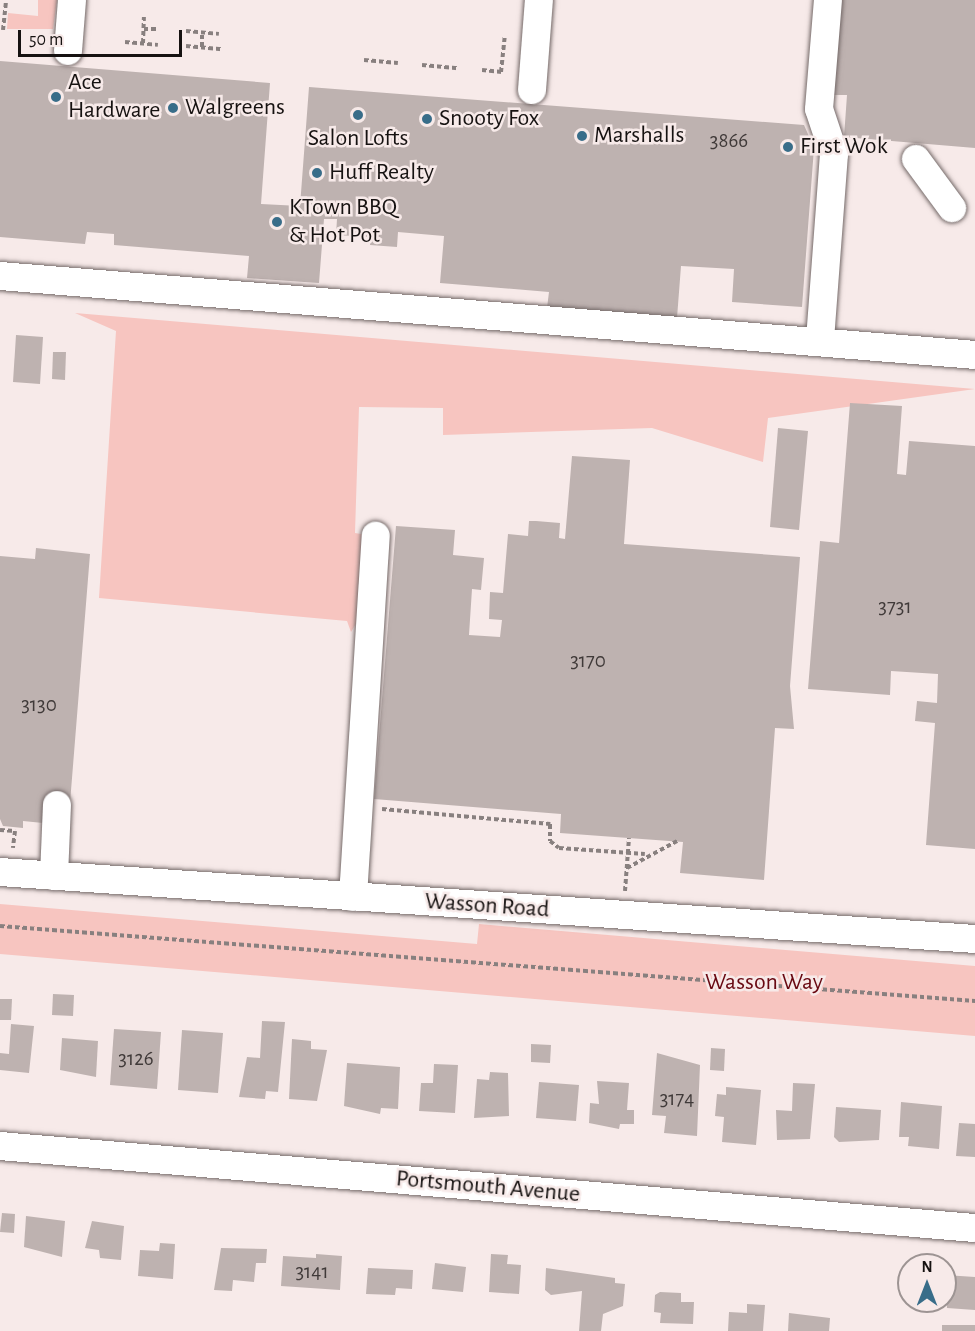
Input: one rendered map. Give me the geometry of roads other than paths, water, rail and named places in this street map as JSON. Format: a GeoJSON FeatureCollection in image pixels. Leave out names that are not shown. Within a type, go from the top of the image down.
{"type":"FeatureCollection","features":[{"type":"Feature","properties":{"kind":"street"},"geometry":{"type":"LineString","coordinates":[[68,51],[72,0]]}},
{"type":"Feature","properties":{"kind":"street"},"geometry":{"type":"LineString","coordinates":[[532,90],[539,0]]}},
{"type":"Feature","properties":{"kind":"street"},"geometry":{"type":"LineString","coordinates":[[820,340],[834,154],[819,109],[828,0]]}},
{"type":"Feature","properties":{"kind":"street"},"geometry":{"type":"LineString","coordinates":[[916,159],[952,208]]}},
{"type":"Feature","properties":{"kind":"street"},"geometry":{"type":"LineString","coordinates":[[0,276],[820,340],[975,355]]}},
{"type":"Feature","properties":{"kind":"street"},"geometry":{"type":"LineString","coordinates":[[352,897],[376,536]]}},
{"type":"Feature","properties":{"kind":"street"},"geometry":{"type":"LineString","coordinates":[[54,876],[57,805]]}},
{"type":"Feature","properties":{"kind":"street","name":"Wasson Road"},"geometry":{"type":"LineString","coordinates":[[7,860],[54,876],[975,939]]}},
{"type":"Feature","properties":{"kind":"street","name":"Portsmouth Avenue"},"geometry":{"type":"LineString","coordinates":[[0,1146],[975,1228]]}},
{"type":"Feature","properties":{"kind":"place","name":"Ace Hardware"},"geometry":{"type":"Point","coordinates":[56,97]}},
{"type":"Feature","properties":{"kind":"place","name":"Walgreens"},"geometry":{"type":"Point","coordinates":[173,108]}},
{"type":"Feature","properties":{"kind":"place","name":"Salon Lofts"},"geometry":{"type":"Point","coordinates":[358,115]}},
{"type":"Feature","properties":{"kind":"place","name":"Snooty Fox"},"geometry":{"type":"Point","coordinates":[427,119]}},
{"type":"Feature","properties":{"kind":"place","name":"Marshalls"},"geometry":{"type":"Point","coordinates":[582,136]}},
{"type":"Feature","properties":{"kind":"place","name":"First Wok"},"geometry":{"type":"Point","coordinates":[788,147]}},
{"type":"Feature","properties":{"kind":"place","name":"Huff Realty"},"geometry":{"type":"Point","coordinates":[317,173]}},
{"type":"Feature","properties":{"kind":"place","name":"KTown BBQ & Hot Pot"},"geometry":{"type":"Point","coordinates":[277,222]}},
{"type":"Feature","properties":{"kind":"park label","name":"Wasson Way"},"geometry":{"type":"Point","coordinates":[764,983]}}]}
